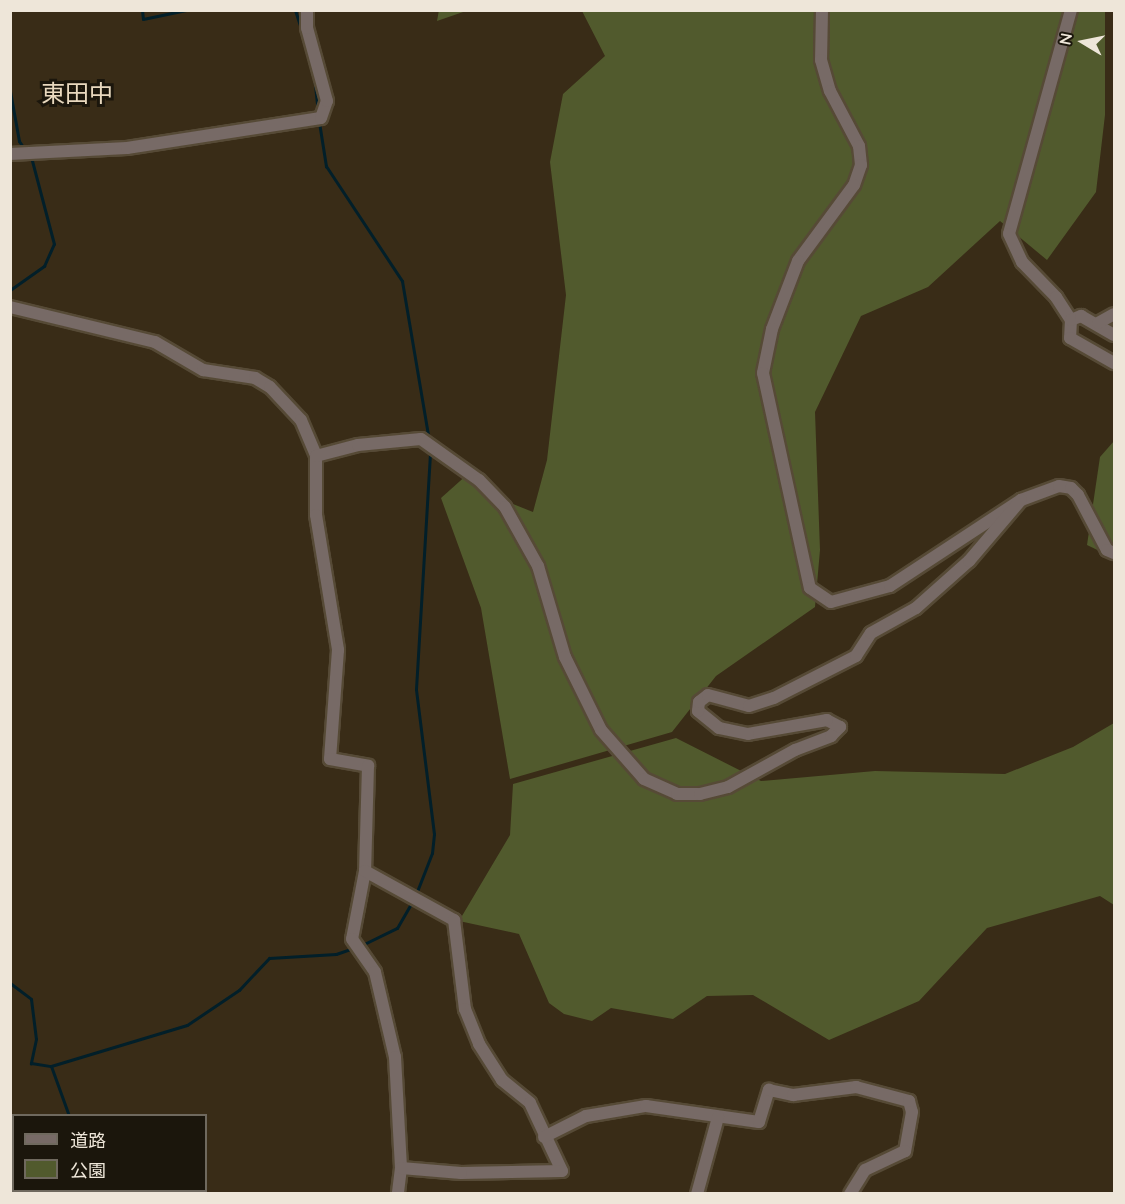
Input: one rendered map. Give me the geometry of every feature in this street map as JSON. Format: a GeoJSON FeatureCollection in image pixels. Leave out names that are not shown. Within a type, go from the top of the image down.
{"type":"FeatureCollection","features":[{"type":"Feature","properties":{"kind":"street"},"geometry":{"type":"LineString","coordinates":[[10,154],[127,148],[321,118],[327,101],[307,28],[307,10]]}},
{"type":"Feature","properties":{"kind":"street"},"geometry":{"type":"LineString","coordinates":[[822,10],[821,60],[830,91],[859,146],[861,165],[855,185],[798,261],[772,329],[763,372],[810,588],[831,602],[890,586],[1021,500],[1048,488],[1071,488],[1107,550],[1114,553]]}},
{"type":"Feature","properties":{"kind":"street"},"geometry":{"type":"LineString","coordinates":[[1071,10],[1009,234],[1022,262],[1056,297],[1071,320],[1070,338],[1114,363]]}},
{"type":"Feature","properties":{"kind":"street"},"geometry":{"type":"LineString","coordinates":[[10,307],[155,342],[203,370],[255,378],[270,387],[301,420],[316,456],[316,515],[338,650],[330,759],[368,766],[365,871],[352,939],[375,972],[394,1057],[400,1168],[398,1194]]}},
{"type":"Feature","properties":{"kind":"street"},"geometry":{"type":"LineString","coordinates":[[1098,324],[1114,314]]}},
{"type":"Feature","properties":{"kind":"street"},"geometry":{"type":"LineString","coordinates":[[1071,320],[1081,316],[1114,335]]}},
{"type":"Feature","properties":{"kind":"street"},"geometry":{"type":"LineString","coordinates":[[316,456],[358,445],[422,440],[479,480],[505,507],[538,566],[566,657],[601,730],[644,779],[677,794],[700,794],[728,788],[795,750],[831,736],[840,727],[827,720],[782,731],[748,734],[720,728],[698,711],[699,702],[708,695],[749,706],[856,656],[871,633],[916,608],[969,561],[1021,500]]}},
{"type":"Feature","properties":{"kind":"street"},"geometry":{"type":"LineString","coordinates":[[365,871],[454,921],[465,1009],[478,1044],[502,1080],[530,1102],[544,1137],[562,1170],[461,1173],[400,1168]]}},
{"type":"Feature","properties":{"kind":"street"},"geometry":{"type":"LineString","coordinates":[[544,1137],[586,1116],[646,1106],[759,1122],[769,1090],[794,1095],[856,1087],[909,1101],[912,1112],[905,1151],[865,1170],[849,1194]]}},
{"type":"Feature","properties":{"kind":"street"},"geometry":{"type":"LineString","coordinates":[[697,1194],[718,1117]]}},
{"type":"Feature","properties":{"kind":"green space"},"geometry":{"type":"Polygon","coordinates":[[[439,10],[466,10],[466,11],[437,21],[439,10]]]}},
{"type":"Feature","properties":{"kind":"green space"},"geometry":{"type":"Polygon","coordinates":[[[582,11],[1105,11],[1105,115],[1096,192],[1047,260],[1000,221],[928,287],[861,316],[815,412],[820,550],[815,607],[716,676],[672,732],[510,779],[481,608],[441,498],[469,473],[490,495],[533,512],[547,460],[566,295],[550,162],[563,94],[605,56],[582,11]]]}},
{"type":"Feature","properties":{"kind":"green space"},"geometry":{"type":"Polygon","coordinates":[[[1114,441],[1114,558],[1087,545],[1100,457],[1114,441]]]}},
{"type":"Feature","properties":{"kind":"green space"},"geometry":{"type":"Polygon","coordinates":[[[1114,723],[1114,905],[1100,896],[987,928],[919,1001],[829,1040],[753,995],[707,996],[673,1019],[611,1008],[592,1021],[564,1014],[549,1003],[519,934],[459,921],[510,835],[513,784],[676,738],[761,781],[875,771],[1005,774],[1073,747],[1114,723]]]}},
{"type":"Feature","properties":{"kind":"waterway"},"geometry":{"type":"LineString","coordinates":[[142,10],[143,19],[186,10]]}},
{"type":"Feature","properties":{"kind":"waterway"},"geometry":{"type":"LineString","coordinates":[[295,10],[302,31]]}},
{"type":"Feature","properties":{"kind":"waterway"},"geometry":{"type":"LineString","coordinates":[[314,75],[318,113]]}},
{"type":"Feature","properties":{"kind":"waterway"},"geometry":{"type":"LineString","coordinates":[[10,91],[19,141],[25,150]]}},
{"type":"Feature","properties":{"kind":"waterway"},"geometry":{"type":"LineString","coordinates":[[319,122],[326,166],[402,281],[429,440]]}},
{"type":"Feature","properties":{"kind":"waterway"},"geometry":{"type":"LineString","coordinates":[[10,290],[44,266],[54,244],[31,157]]}},
{"type":"Feature","properties":{"kind":"waterway"},"geometry":{"type":"LineString","coordinates":[[416,894],[432,853],[434,834],[416,689],[430,450]]}},
{"type":"Feature","properties":{"kind":"waterway"},"geometry":{"type":"LineString","coordinates":[[362,945],[397,928],[413,900]]}},
{"type":"Feature","properties":{"kind":"waterway"},"geometry":{"type":"LineString","coordinates":[[10,983],[31,999],[36,1039],[31,1063],[51,1066],[187,1025],[239,990],[269,958],[336,954],[353,948]]}},
{"type":"Feature","properties":{"kind":"waterway"},"geometry":{"type":"LineString","coordinates":[[51,1066],[68,1114]]}},
{"type":"Feature","properties":{"kind":"district","name":"東田中"},"geometry":{"type":"Point","coordinates":[77,94]}}]}
